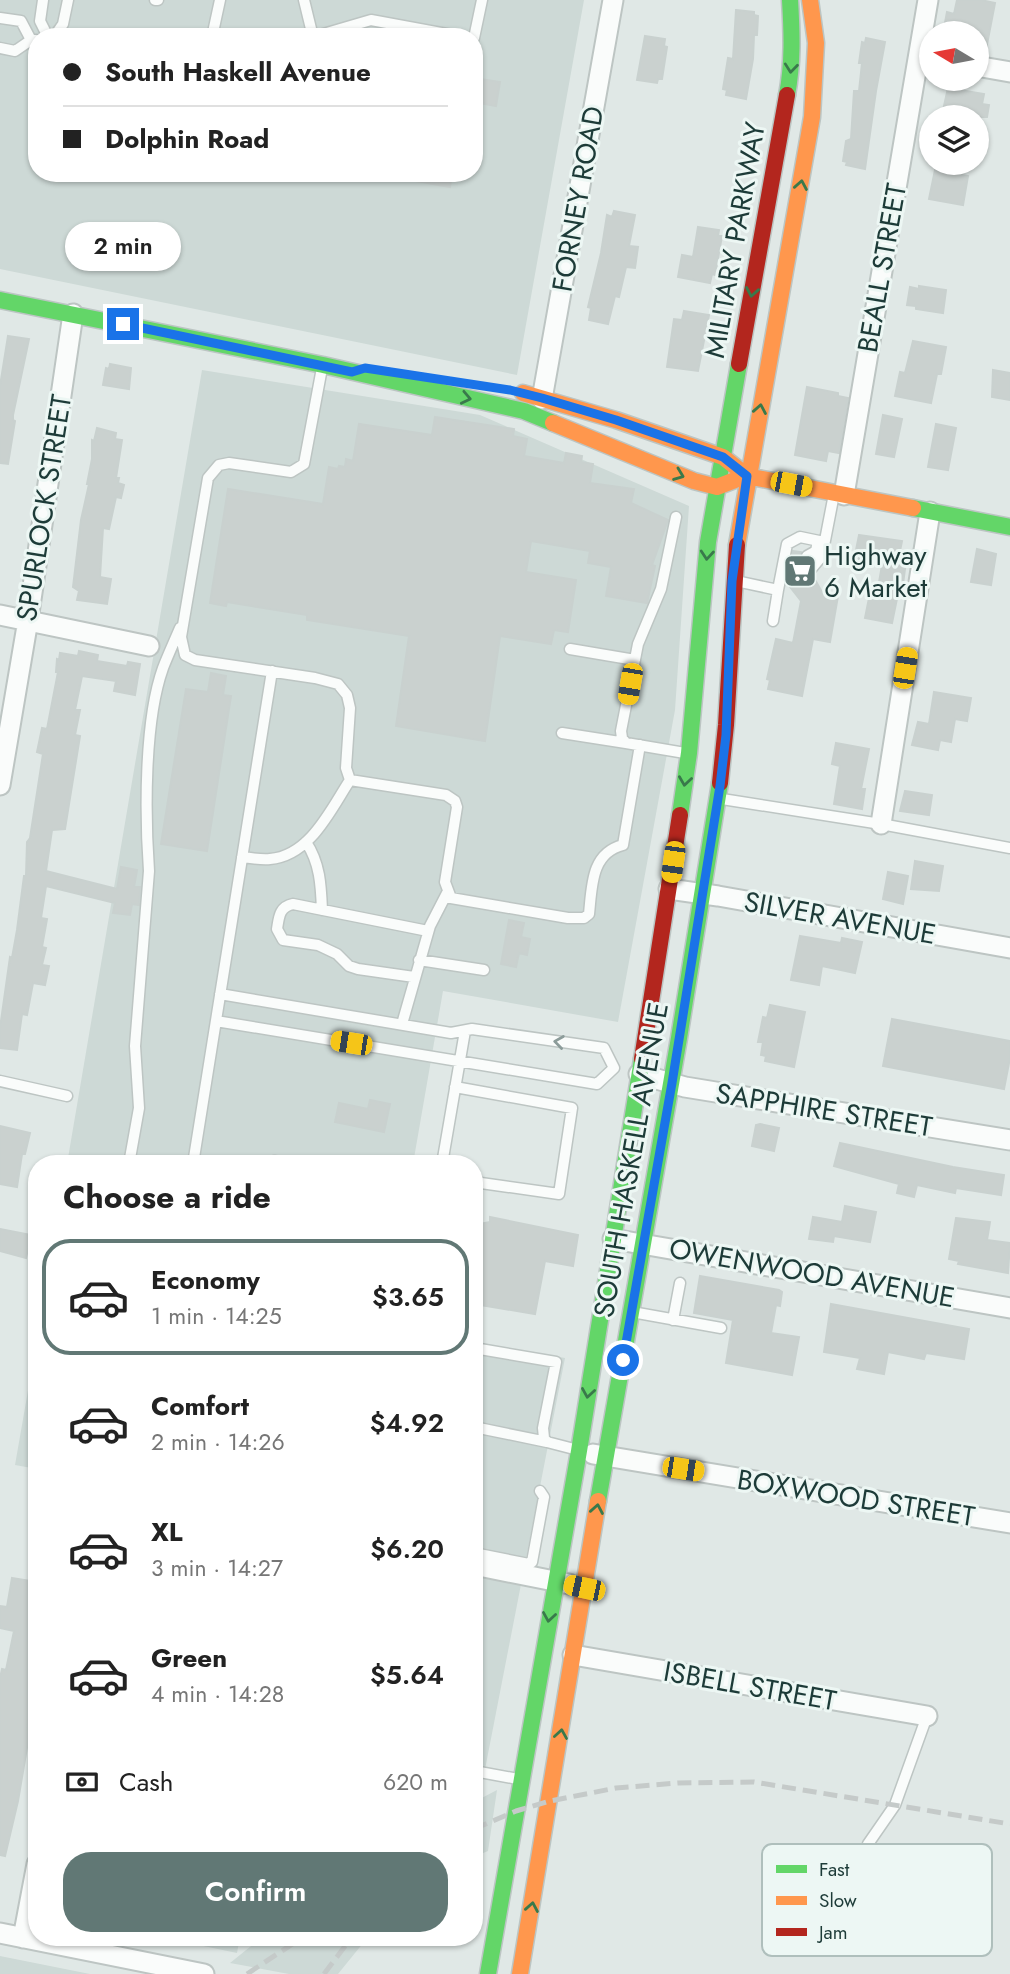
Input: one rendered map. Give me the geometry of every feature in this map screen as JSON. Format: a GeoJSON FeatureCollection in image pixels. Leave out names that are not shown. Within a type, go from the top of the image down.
{"type":"FeatureCollection","features":[{"type":"Feature","properties":{"kind":"main road","name":"MILITARY PARKWAY"},"geometry":{"type":"LineString","coordinates":[[717,487],[792,70],[790,0]]}},
{"type":"Feature","properties":{"kind":"main road","name":"MILITARY PARKWAY"},"geometry":{"type":"LineString","coordinates":[[747,476],[812,117],[816,43],[810,0]]}},
{"type":"Feature","properties":{"kind":"main road"},"geometry":{"type":"LineString","coordinates":[[0,300],[323,365],[524,411],[677,475],[717,487],[747,476]]}},
{"type":"Feature","properties":{"kind":"main road"},"geometry":{"type":"LineString","coordinates":[[352,372],[365,368],[486,386]]}},
{"type":"Feature","properties":{"kind":"main road"},"geometry":{"type":"LineString","coordinates":[[510,390],[616,420],[723,457],[747,476],[1010,527]]}},
{"type":"Feature","properties":{"kind":"main road","name":"SOUTH HASKELL AVENUE"},"geometry":{"type":"LineString","coordinates":[[520,1974],[534,1807],[522,1780],[579,1451],[669,889],[706,756],[747,476]]}},
{"type":"Feature","properties":{"kind":"main road","name":"SOUTH HASKELL AVENUE"},"geometry":{"type":"LineString","coordinates":[[488,1974],[573,1655],[718,799],[706,756],[708,542],[717,487]]}},
{"type":"Feature","properties":{"kind":"main road"},"geometry":{"type":"LineString","coordinates":[[544,1650],[573,1655]]}},
{"type":"Feature","properties":{"kind":"street","name":"FORNEY ROAD"},"geometry":{"type":"LineString","coordinates":[[542,398],[613,0]]}},
{"type":"Feature","properties":{"kind":"street","name":"BEALL STREET"},"geometry":{"type":"LineString","coordinates":[[927,21],[928,0]]}},
{"type":"Feature","properties":{"kind":"street"},"geometry":{"type":"LineString","coordinates":[[989,68],[1010,72]]}},
{"type":"Feature","properties":{"kind":"street","name":"BEALL STREET"},"geometry":{"type":"LineString","coordinates":[[839,494],[919,88]]}},
{"type":"Feature","properties":{"kind":"street","name":"SPURLOCK STREET"},"geometry":{"type":"LineString","coordinates":[[0,785],[74,314]]}},
{"type":"Feature","properties":{"kind":"street"},"geometry":{"type":"LineString","coordinates":[[881,824],[930,512]]}},
{"type":"Feature","properties":{"kind":"street"},"geometry":{"type":"LineString","coordinates":[[0,615],[149,646]]}},
{"type":"Feature","properties":{"kind":"street","name":"SILVER AVENUE"},"geometry":{"type":"LineString","coordinates":[[669,889],[1010,948]]}},
{"type":"Feature","properties":{"kind":"street","name":"SAPPHIRE STREET"},"geometry":{"type":"LineString","coordinates":[[639,1074],[672,1083],[1010,1140]]}},
{"type":"Feature","properties":{"kind":"street","name":"OWENWOOD AVENUE"},"geometry":{"type":"LineString","coordinates":[[613,1239],[1010,1308]]}},
{"type":"Feature","properties":{"kind":"street","name":"BOXWOOD STREET"},"geometry":{"type":"LineString","coordinates":[[579,1451],[1010,1523]]}},
{"type":"Feature","properties":{"kind":"street"},"geometry":{"type":"LineString","coordinates":[[483,1567],[584,1588]]}},
{"type":"Feature","properties":{"kind":"street","name":"ISBELL STREET"},"geometry":{"type":"LineString","coordinates":[[573,1655],[927,1716]]}},
{"type":"Feature","properties":{"kind":"street"},"geometry":{"type":"LineString","coordinates":[[23,1938],[28,1912]]}},
{"type":"Feature","properties":{"kind":"street"},"geometry":{"type":"LineString","coordinates":[[0,1933],[28,1939]]}},
{"type":"Feature","properties":{"kind":"street"},"geometry":{"type":"LineString","coordinates":[[63,1946],[204,1974]]}},
{"type":"Feature","properties":{"kind":"lane"},"geometry":{"type":"LineString","coordinates":[[43,0],[40,21],[44,28]]}},
{"type":"Feature","properties":{"kind":"lane"},"geometry":{"type":"LineString","coordinates":[[60,28],[68,0]]}},
{"type":"Feature","properties":{"kind":"lane"},"geometry":{"type":"LineString","coordinates":[[214,28],[220,0]]}},
{"type":"Feature","properties":{"kind":"lane"},"geometry":{"type":"LineString","coordinates":[[304,0],[311,28]]}},
{"type":"Feature","properties":{"kind":"lane"},"geometry":{"type":"LineString","coordinates":[[476,28],[482,0]]}},
{"type":"Feature","properties":{"kind":"lane"},"geometry":{"type":"LineString","coordinates":[[0,18],[21,21],[28,31]]}},
{"type":"Feature","properties":{"kind":"lane"},"geometry":{"type":"LineString","coordinates":[[344,28],[371,20],[414,28]]}},
{"type":"Feature","properties":{"kind":"lane"},"geometry":{"type":"LineString","coordinates":[[0,48],[15,51],[28,43]]}},
{"type":"Feature","properties":{"kind":"lane"},"geometry":{"type":"LineString","coordinates":[[323,365],[304,464],[291,472],[229,463],[219,465],[208,478],[181,638],[185,654],[195,660],[338,684],[348,695],[350,708],[346,768],[350,780]]}},
{"type":"Feature","properties":{"kind":"lane"},"geometry":{"type":"LineString","coordinates":[[807,556],[816,551],[821,542],[839,494]]}},
{"type":"Feature","properties":{"kind":"lane"},"geometry":{"type":"LineString","coordinates":[[626,743],[621,731],[635,660],[641,633],[661,589],[676,517]]}},
{"type":"Feature","properties":{"kind":"lane"},"geometry":{"type":"LineString","coordinates":[[773,621],[778,590],[785,572],[787,544],[800,537],[821,542]]}},
{"type":"Feature","properties":{"kind":"lane"},"geometry":{"type":"LineString","coordinates":[[811,569],[822,556],[821,542]]}},
{"type":"Feature","properties":{"kind":"lane"},"geometry":{"type":"LineString","coordinates":[[732,581],[778,590],[789,586]]}},
{"type":"Feature","properties":{"kind":"lane"},"geometry":{"type":"LineString","coordinates":[[131,1155],[139,1108],[135,1046],[149,872],[147,848],[151,731],[163,669],[184,617]]}},
{"type":"Feature","properties":{"kind":"lane"},"geometry":{"type":"LineString","coordinates":[[570,649],[635,660]]}},
{"type":"Feature","properties":{"kind":"lane"},"geometry":{"type":"LineString","coordinates":[[195,1155],[272,671]]}},
{"type":"Feature","properties":{"kind":"lane"},"geometry":{"type":"LineString","coordinates":[[562,733],[706,756]]}},
{"type":"Feature","properties":{"kind":"lane"},"geometry":{"type":"LineString","coordinates":[[350,780],[446,795],[456,801],[445,882],[451,898],[568,918],[584,918],[589,914],[594,874],[600,858],[609,850],[623,845],[640,745]]}},
{"type":"Feature","properties":{"kind":"lane"},"geometry":{"type":"LineString","coordinates":[[242,857],[272,859],[296,850],[314,835],[350,780]]}},
{"type":"Feature","properties":{"kind":"lane"},"geometry":{"type":"LineString","coordinates":[[718,799],[881,824],[1010,848]]}},
{"type":"Feature","properties":{"kind":"lane"},"geometry":{"type":"LineString","coordinates":[[306,842],[314,855],[320,874],[322,910]]}},
{"type":"Feature","properties":{"kind":"lane"},"geometry":{"type":"LineString","coordinates":[[402,1024],[428,931],[447,893]]}},
{"type":"Feature","properties":{"kind":"lane"},"geometry":{"type":"LineString","coordinates":[[414,977],[358,969],[318,945],[283,940],[277,929],[279,913],[286,905],[293,904],[428,931]]}},
{"type":"Feature","properties":{"kind":"lane"},"geometry":{"type":"LineString","coordinates":[[419,960],[484,970]]}},
{"type":"Feature","properties":{"kind":"lane"},"geometry":{"type":"LineString","coordinates":[[220,994],[451,1033],[472,1029],[604,1048],[614,1068],[639,1074]]}},
{"type":"Feature","properties":{"kind":"lane"},"geometry":{"type":"LineString","coordinates":[[216,1021],[597,1084],[614,1068]]}},
{"type":"Feature","properties":{"kind":"lane"},"geometry":{"type":"LineString","coordinates":[[444,1155],[465,1031]]}},
{"type":"Feature","properties":{"kind":"lane"},"geometry":{"type":"LineString","coordinates":[[0,1081],[67,1096]]}},
{"type":"Feature","properties":{"kind":"lane"},"geometry":{"type":"LineString","coordinates":[[455,1087],[572,1108],[559,1194],[483,1183]]}},
{"type":"Feature","properties":{"kind":"lane"},"geometry":{"type":"LineString","coordinates":[[673,1320],[680,1283]]}},
{"type":"Feature","properties":{"kind":"lane"},"geometry":{"type":"LineString","coordinates":[[631,1312],[721,1328]]}},
{"type":"Feature","properties":{"kind":"lane"},"geometry":{"type":"LineString","coordinates":[[483,1350],[556,1362],[543,1428],[547,1442]]}},
{"type":"Feature","properties":{"kind":"lane"},"geometry":{"type":"LineString","coordinates":[[483,1429],[579,1451]]}},
{"type":"Feature","properties":{"kind":"lane"},"geometry":{"type":"LineString","coordinates":[[483,1555],[529,1564],[532,1562],[544,1497],[540,1491]]}},
{"type":"Feature","properties":{"kind":"lane"},"geometry":{"type":"LineString","coordinates":[[867,1844],[895,1805],[927,1716]]}},
{"type":"Feature","properties":{"kind":"lane"},"geometry":{"type":"LineString","coordinates":[[483,1773],[522,1780]]}},
{"type":"Feature","properties":{"kind":"shaded area"},"geometry":{"type":"Polygon","coordinates":[[[0,0],[584,0],[517,375],[0,269],[0,0]]]}},
{"type":"Feature","properties":{"kind":"shaded area"},"geometry":{"type":"Polygon","coordinates":[[[202,370],[480,415],[689,506],[675,710],[618,1022],[443,991],[415,1155],[69,1155],[202,370]]]}},
{"type":"Feature","properties":{"kind":"shaded area"},"geometry":{"type":"Polygon","coordinates":[[[483,1344],[565,1358],[483,1780],[483,1344]]]}},
{"type":"Feature","properties":{"kind":"shaded area"},"geometry":{"type":"Polygon","coordinates":[[[28,1391],[28,1467],[15,1465],[28,1391]]]}},
{"type":"Feature","properties":{"kind":"shaded area"},"geometry":{"type":"Polygon","coordinates":[[[497,1790],[488,1851],[483,1853],[483,1797],[497,1790]]]}},
{"type":"Feature","properties":{"kind":"shaded area"},"geometry":{"type":"Polygon","coordinates":[[[203,1946],[238,1946],[237,1953],[203,1946]]]}},
{"type":"Feature","properties":{"kind":"shaded area"},"geometry":{"type":"Polygon","coordinates":[[[251,1946],[361,1946],[338,1974],[289,1974],[230,1963],[251,1946]]]}},
{"type":"Feature","properties":{"kind":"shaded area"},"geometry":{"type":"Polygon","coordinates":[[[0,1956],[90,1974],[0,1974],[0,1956]]]}},
{"type":"Feature","properties":{"kind":"building"},"geometry":{"type":"Polygon","coordinates":[[[957,0],[995,3],[989,34],[989,21],[945,21],[947,12],[954,14],[957,0]]]}},
{"type":"Feature","properties":{"kind":"building"},"geometry":{"type":"Polygon","coordinates":[[[736,10],[754,12],[754,15],[758,16],[746,99],[726,95],[727,90],[723,89],[728,58],[733,59],[736,10]]]}},
{"type":"Feature","properties":{"kind":"building"},"geometry":{"type":"Polygon","coordinates":[[[645,36],[665,39],[664,46],[667,47],[662,79],[658,79],[657,83],[637,80],[645,36]]]}},
{"type":"Feature","properties":{"kind":"building"},"geometry":{"type":"Polygon","coordinates":[[[866,38],[885,42],[865,169],[846,165],[847,162],[843,161],[846,141],[851,139],[854,91],[859,91],[862,63],[859,63],[862,42],[865,43],[866,38]]]}},
{"type":"Feature","properties":{"kind":"building"},"geometry":{"type":"Polygon","coordinates":[[[483,79],[500,82],[496,106],[483,104],[483,79]]]}},
{"type":"Feature","properties":{"kind":"building"},"geometry":{"type":"Polygon","coordinates":[[[947,91],[966,91],[984,94],[982,104],[989,105],[944,105],[947,91]]]}},
{"type":"Feature","properties":{"kind":"building"},"geometry":{"type":"Polygon","coordinates":[[[934,175],[968,176],[963,205],[929,199],[934,175]]]}},
{"type":"Feature","properties":{"kind":"building"},"geometry":{"type":"Polygon","coordinates":[[[421,182],[451,182],[450,187],[421,182]]]}},
{"type":"Feature","properties":{"kind":"building"},"geometry":{"type":"Polygon","coordinates":[[[614,211],[635,215],[629,246],[638,247],[635,268],[626,267],[619,297],[615,296],[608,324],[589,320],[591,308],[588,307],[607,215],[612,217],[614,211]]]}},
{"type":"Feature","properties":{"kind":"building"},"geometry":{"type":"Polygon","coordinates":[[[698,227],[719,230],[718,236],[722,236],[715,275],[712,274],[710,283],[678,277],[682,255],[693,257],[698,227]]]}},
{"type":"Feature","properties":{"kind":"building"},"geometry":{"type":"Polygon","coordinates":[[[919,286],[946,290],[943,313],[907,305],[910,287],[919,289],[919,286]]]}},
{"type":"Feature","properties":{"kind":"building"},"geometry":{"type":"Polygon","coordinates":[[[684,311],[709,315],[698,371],[667,367],[674,319],[682,320],[684,311]]]}},
{"type":"Feature","properties":{"kind":"building"},"geometry":{"type":"Polygon","coordinates":[[[8,336],[29,339],[13,415],[15,421],[8,464],[0,463],[0,386],[8,336]]]}},
{"type":"Feature","properties":{"kind":"building"},"geometry":{"type":"Polygon","coordinates":[[[913,341],[946,347],[941,374],[937,374],[931,403],[895,396],[900,372],[905,373],[913,341]]]}},
{"type":"Feature","properties":{"kind":"building"},"geometry":{"type":"Polygon","coordinates":[[[110,364],[131,368],[129,389],[103,385],[106,368],[109,369],[110,364]]]}},
{"type":"Feature","properties":{"kind":"building"},"geometry":{"type":"Polygon","coordinates":[[[993,370],[1010,373],[1010,400],[992,397],[993,370]]]}},
{"type":"Feature","properties":{"kind":"building"},"geometry":{"type":"Polygon","coordinates":[[[807,387],[838,393],[838,396],[848,398],[839,453],[828,451],[826,461],[795,455],[807,387]]]}},
{"type":"Feature","properties":{"kind":"building"},"geometry":{"type":"Polygon","coordinates":[[[883,415],[902,419],[894,457],[876,454],[883,415]]]}},
{"type":"Feature","properties":{"kind":"building"},"geometry":{"type":"Polygon","coordinates":[[[435,417],[514,429],[513,436],[527,439],[524,456],[564,463],[566,453],[582,456],[581,462],[593,464],[590,483],[634,489],[631,503],[668,520],[652,565],[655,566],[647,603],[606,596],[611,567],[588,563],[590,551],[531,541],[526,572],[576,580],[568,632],[554,630],[551,644],[500,636],[485,741],[396,726],[409,636],[307,620],[307,615],[227,602],[226,606],[210,603],[228,489],[323,504],[329,467],[338,469],[339,466],[345,467],[346,459],[353,461],[359,424],[432,435],[435,417]]]}},
{"type":"Feature","properties":{"kind":"building"},"geometry":{"type":"Polygon","coordinates":[[[936,424],[956,428],[948,470],[928,467],[936,424]]]}},
{"type":"Feature","properties":{"kind":"building"},"geometry":{"type":"Polygon","coordinates":[[[97,428],[116,433],[115,439],[122,440],[116,478],[119,478],[118,483],[124,485],[121,498],[116,497],[109,529],[103,528],[100,577],[111,579],[107,604],[77,600],[79,591],[73,587],[81,520],[89,484],[92,440],[94,441],[97,428]]]}},
{"type":"Feature","properties":{"kind":"building"},"geometry":{"type":"Polygon","coordinates":[[[859,535],[902,541],[900,551],[907,554],[903,584],[900,584],[892,623],[865,618],[869,598],[876,600],[882,565],[854,560],[859,535]]]}},
{"type":"Feature","properties":{"kind":"building"},"geometry":{"type":"Polygon","coordinates":[[[977,549],[996,554],[991,585],[971,582],[977,549]]]}},
{"type":"Feature","properties":{"kind":"building"},"geometry":{"type":"Polygon","coordinates":[[[793,551],[801,552],[800,559],[806,563],[804,572],[813,576],[823,594],[838,596],[830,642],[813,639],[802,696],[768,689],[770,680],[767,679],[776,639],[793,643],[801,601],[787,583],[793,551]]]}},
{"type":"Feature","properties":{"kind":"building"},"geometry":{"type":"Polygon","coordinates":[[[79,651],[98,655],[97,661],[127,666],[128,662],[140,664],[135,695],[114,691],[116,681],[82,676],[75,710],[80,710],[75,735],[80,736],[65,829],[52,830],[46,871],[117,889],[121,867],[137,870],[134,887],[140,887],[139,905],[132,904],[130,915],[113,913],[115,903],[46,886],[41,918],[47,919],[42,947],[46,948],[42,965],[49,966],[45,985],[33,983],[27,1015],[22,1014],[17,1050],[0,1048],[0,1028],[10,957],[12,958],[26,876],[27,842],[30,838],[43,754],[37,752],[42,728],[47,729],[58,672],[57,659],[59,660],[60,653],[78,656],[79,651]]]}},
{"type":"Feature","properties":{"kind":"building"},"geometry":{"type":"Polygon","coordinates":[[[211,673],[226,676],[223,695],[231,696],[207,851],[161,844],[186,689],[208,692],[211,673]]]}},
{"type":"Feature","properties":{"kind":"building"},"geometry":{"type":"Polygon","coordinates":[[[934,692],[971,698],[967,721],[955,719],[951,742],[940,740],[938,750],[912,745],[918,722],[929,724],[934,692]]]}},
{"type":"Feature","properties":{"kind":"building"},"geometry":{"type":"Polygon","coordinates":[[[836,743],[869,749],[861,789],[865,789],[862,809],[834,804],[840,766],[832,764],[836,743]]]}},
{"type":"Feature","properties":{"kind":"building"},"geometry":{"type":"Polygon","coordinates":[[[905,791],[932,795],[929,815],[900,811],[905,791]]]}},
{"type":"Feature","properties":{"kind":"building"},"geometry":{"type":"Polygon","coordinates":[[[915,861],[943,866],[939,891],[911,889],[915,861]]]}},
{"type":"Feature","properties":{"kind":"building"},"geometry":{"type":"Polygon","coordinates":[[[888,872],[908,876],[903,904],[883,899],[888,872]]]}},
{"type":"Feature","properties":{"kind":"building"},"geometry":{"type":"Polygon","coordinates":[[[509,920],[524,923],[521,937],[530,939],[527,955],[519,953],[516,967],[501,964],[509,920]]]}},
{"type":"Feature","properties":{"kind":"building"},"geometry":{"type":"Polygon","coordinates":[[[800,936],[841,943],[842,938],[862,942],[855,973],[822,966],[819,985],[791,980],[800,936]]]}},
{"type":"Feature","properties":{"kind":"building"},"geometry":{"type":"Polygon","coordinates":[[[770,1005],[805,1012],[794,1067],[765,1061],[766,1056],[761,1055],[763,1042],[758,1042],[763,1017],[767,1018],[770,1005]]]}},
{"type":"Feature","properties":{"kind":"building"},"geometry":{"type":"Polygon","coordinates":[[[892,1019],[1010,1041],[1010,1058],[1004,1089],[883,1066],[892,1019]]]}},
{"type":"Feature","properties":{"kind":"building"},"geometry":{"type":"Polygon","coordinates":[[[370,1100],[390,1104],[384,1132],[335,1122],[339,1103],[368,1109],[370,1100]]]}},
{"type":"Feature","properties":{"kind":"building"},"geometry":{"type":"Polygon","coordinates":[[[756,1125],[779,1128],[774,1151],[752,1146],[756,1125]]]}},
{"type":"Feature","properties":{"kind":"building"},"geometry":{"type":"Polygon","coordinates":[[[0,1126],[30,1133],[25,1154],[22,1154],[17,1187],[0,1184],[0,1126]]]}},
{"type":"Feature","properties":{"kind":"building"},"geometry":{"type":"Polygon","coordinates":[[[840,1143],[1004,1175],[1001,1195],[956,1188],[955,1193],[917,1185],[914,1197],[897,1193],[899,1184],[834,1166],[840,1143]]]}},
{"type":"Feature","properties":{"kind":"building"},"geometry":{"type":"Polygon","coordinates":[[[845,1206],[876,1212],[870,1242],[834,1236],[833,1242],[809,1239],[813,1217],[842,1222],[845,1206]]]}},
{"type":"Feature","properties":{"kind":"building"},"geometry":{"type":"Polygon","coordinates":[[[490,1217],[578,1235],[573,1266],[545,1261],[535,1314],[483,1305],[483,1223],[490,1222],[490,1217]]]}},
{"type":"Feature","properties":{"kind":"building"},"geometry":{"type":"Polygon","coordinates":[[[956,1218],[990,1222],[987,1240],[1010,1243],[1008,1273],[958,1264],[959,1261],[949,1259],[956,1218]]]}},
{"type":"Feature","properties":{"kind":"building"},"geometry":{"type":"Polygon","coordinates":[[[0,1229],[28,1234],[26,1258],[0,1251],[0,1229]]]}},
{"type":"Feature","properties":{"kind":"building"},"geometry":{"type":"Polygon","coordinates":[[[700,1276],[782,1292],[780,1306],[776,1305],[771,1333],[799,1337],[792,1375],[726,1363],[733,1320],[694,1313],[700,1276]]]}},
{"type":"Feature","properties":{"kind":"building"},"geometry":{"type":"Polygon","coordinates":[[[831,1304],[969,1329],[964,1359],[926,1353],[924,1359],[888,1352],[884,1374],[857,1369],[860,1358],[824,1352],[831,1304]]]}},
{"type":"Feature","properties":{"kind":"building"},"geometry":{"type":"Polygon","coordinates":[[[12,1578],[28,1581],[28,1742],[5,1856],[0,1855],[0,1678],[2,1669],[6,1670],[14,1631],[0,1628],[0,1606],[7,1607],[12,1578]]]}},
{"type":"Feature","properties":{"kind":"railway"},"geometry":{"type":"LineString","coordinates":[[483,1825],[516,1811],[550,1801],[616,1788],[678,1783],[754,1782],[1010,1824]]}},
{"type":"Feature","properties":{"kind":"railway"},"geometry":{"type":"LineString","coordinates":[[247,1974],[289,1946]]}},
{"type":"Feature","properties":{"kind":"railway"},"geometry":{"type":"LineString","coordinates":[[324,1974],[345,1946]]}},
{"type":"Feature","properties":{"kind":"traffic: fast"},"geometry":{"type":"LineString","coordinates":[[787,95],[792,48],[790,0]]}},
{"type":"Feature","properties":{"kind":"traffic: fast"},"geometry":{"type":"LineString","coordinates":[[0,300],[323,365],[524,411],[553,423]]}},
{"type":"Feature","properties":{"kind":"traffic: fast"},"geometry":{"type":"LineString","coordinates":[[680,815],[689,753],[708,542],[739,364]]}},
{"type":"Feature","properties":{"kind":"traffic: fast"},"geometry":{"type":"LineString","coordinates":[[913,508],[1010,527]]}},
{"type":"Feature","properties":{"kind":"traffic: fast"},"geometry":{"type":"LineString","coordinates":[[598,1501],[679,1038],[720,783]]}},
{"type":"Feature","properties":{"kind":"traffic: fast"},"geometry":{"type":"LineString","coordinates":[[488,1974],[579,1451],[642,1059]]}},
{"type":"Feature","properties":{"kind":"traffic: slow"},"geometry":{"type":"LineString","coordinates":[[737,545],[812,117],[816,43],[810,0]]}},
{"type":"Feature","properties":{"kind":"traffic: slow"},"geometry":{"type":"LineString","coordinates":[[523,393],[616,420],[723,457],[747,476],[913,508]]}},
{"type":"Feature","properties":{"kind":"traffic: slow"},"geometry":{"type":"LineString","coordinates":[[553,423],[694,481],[717,487],[735,480]]}},
{"type":"Feature","properties":{"kind":"traffic: slow"},"geometry":{"type":"LineString","coordinates":[[520,1974],[598,1501]]}},
{"type":"Feature","properties":{"kind":"traffic: jam"},"geometry":{"type":"LineString","coordinates":[[739,364],[787,95]]}},
{"type":"Feature","properties":{"kind":"traffic: jam"},"geometry":{"type":"LineString","coordinates":[[720,783],[737,545]]}},
{"type":"Feature","properties":{"kind":"traffic: jam"},"geometry":{"type":"LineString","coordinates":[[642,1059],[680,815]]}},
{"type":"Feature","properties":{"kind":"place","name":"Highway 6 Market"},"geometry":{"type":"Point","coordinates":[800,571]}},
{"type":"Feature","properties":{"kind":"route"},"geometry":{"type":"LineString","coordinates":[[123,324],[352,372],[365,368],[510,390],[616,420],[723,457],[747,476],[732,581],[726,735],[720,786],[672,1083],[623,1360]]}}]}
